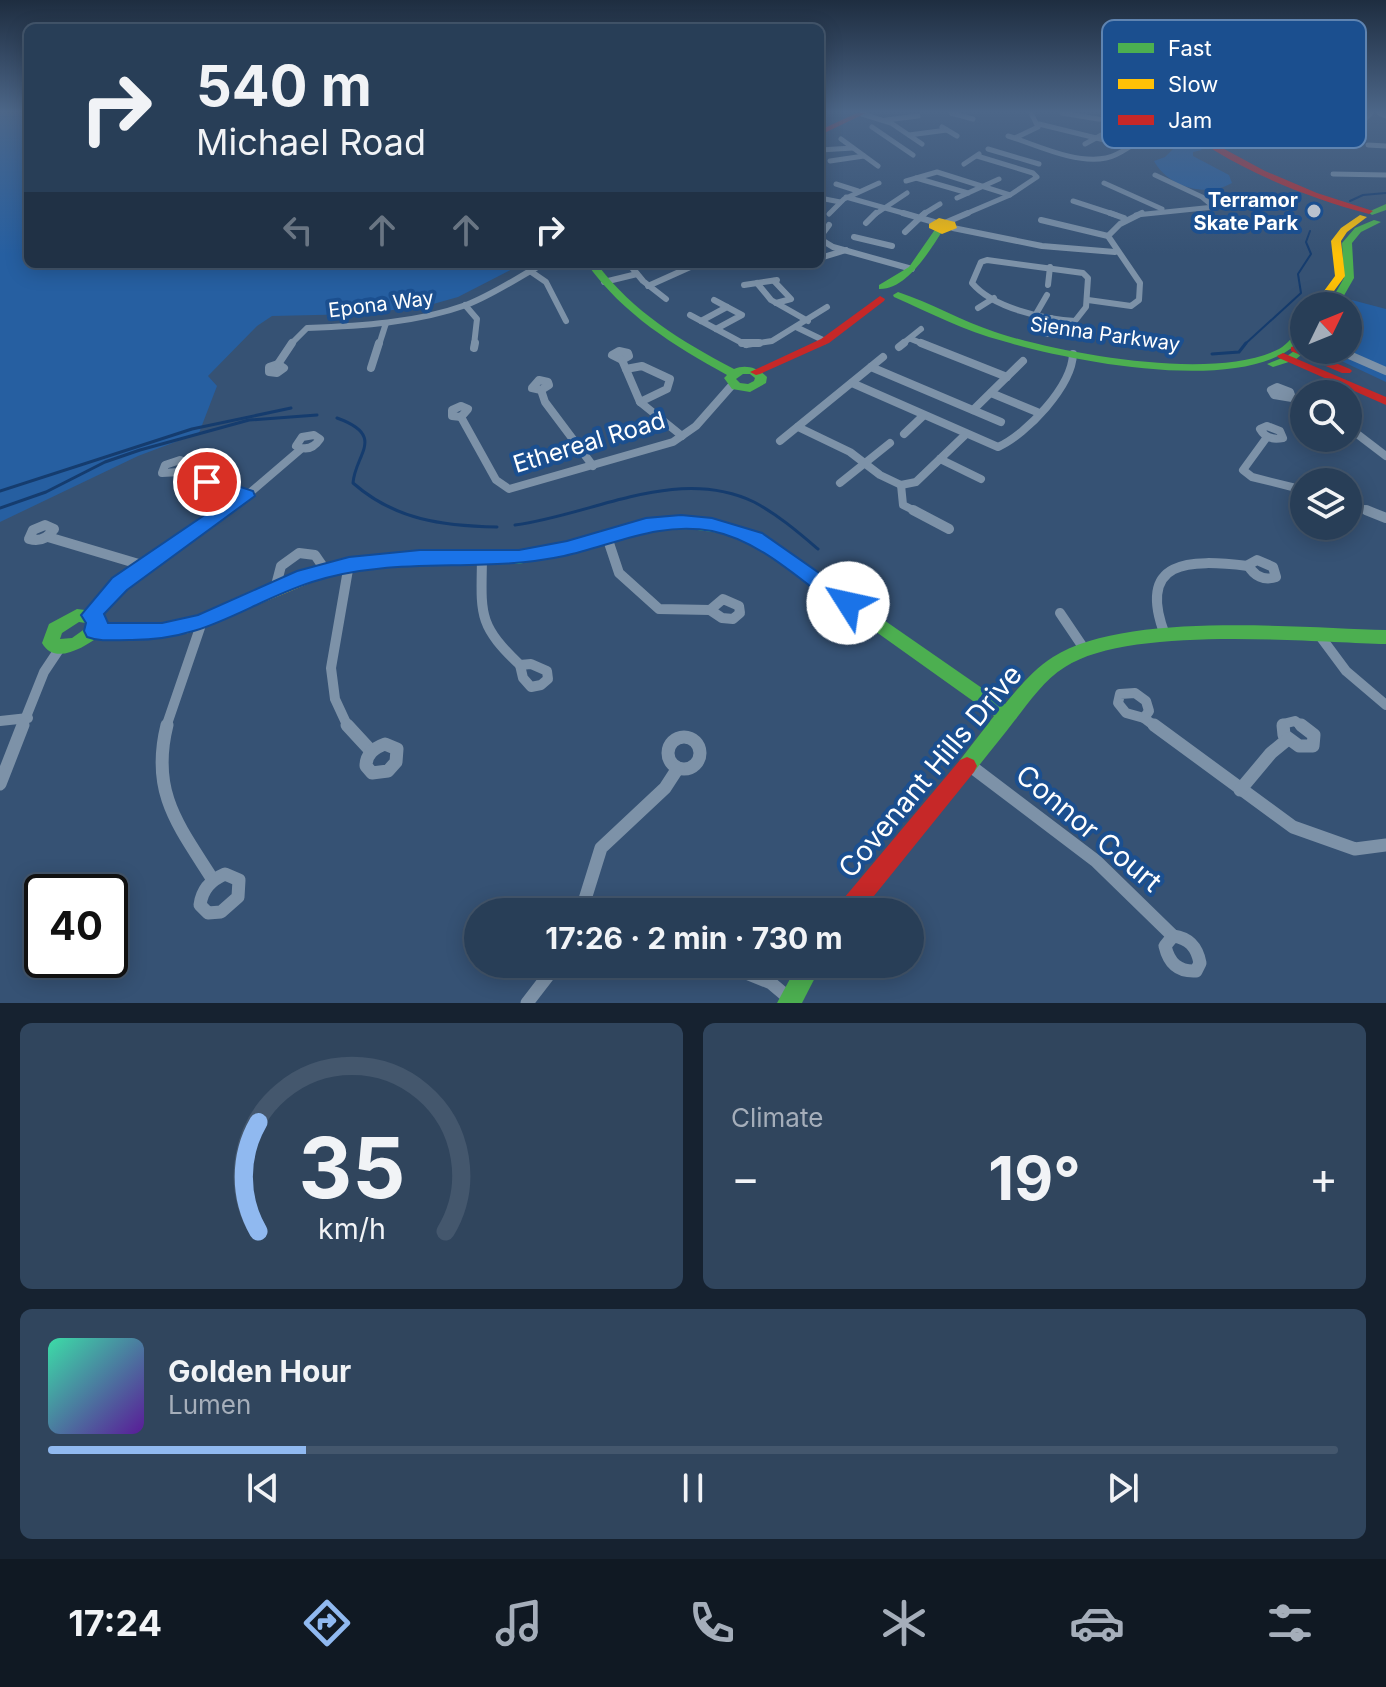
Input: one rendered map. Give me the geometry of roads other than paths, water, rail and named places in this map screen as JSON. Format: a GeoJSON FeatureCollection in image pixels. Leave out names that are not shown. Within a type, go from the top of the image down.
{"type":"FeatureCollection","features":[{"type":"Feature","properties":{"kind":"street"},"geometry":{"type":"LineString","coordinates":[[830,161],[838,160]]}},
{"type":"Feature","properties":{"kind":"street"},"geometry":{"type":"LineString","coordinates":[[869,160],[878,166]]}},
{"type":"Feature","properties":{"kind":"street"},"geometry":{"type":"LineString","coordinates":[[964,164],[971,160]]}},
{"type":"Feature","properties":{"kind":"street"},"geometry":{"type":"LineString","coordinates":[[594,268],[611,293],[638,318],[736,381],[754,387],[760,383],[761,377],[756,372],[825,341],[887,295],[909,272],[943,226],[1010,195],[1037,177],[990,160]]}},
{"type":"Feature","properties":{"kind":"street"},"geometry":{"type":"LineString","coordinates":[[1025,160],[1039,164]]}},
{"type":"Feature","properties":{"kind":"street"},"geometry":{"type":"LineString","coordinates":[[1030,172],[1048,160]]}},
{"type":"Feature","properties":{"kind":"street"},"geometry":{"type":"LineString","coordinates":[[1227,160],[1375,215]]}},
{"type":"Feature","properties":{"kind":"street"},"geometry":{"type":"LineString","coordinates":[[1234,160],[1316,196],[1375,215]]}},
{"type":"Feature","properties":{"kind":"street"},"geometry":{"type":"LineString","coordinates":[[957,198],[1017,168]]}},
{"type":"Feature","properties":{"kind":"street"},"geometry":{"type":"LineString","coordinates":[[946,175],[953,171]]}},
{"type":"Feature","properties":{"kind":"street"},"geometry":{"type":"LineString","coordinates":[[906,181],[937,172],[1010,195]]}},
{"type":"Feature","properties":{"kind":"street"},"geometry":{"type":"LineString","coordinates":[[1333,174],[1386,175]]}},
{"type":"Feature","properties":{"kind":"street"},"geometry":{"type":"LineString","coordinates":[[1073,201],[1124,218],[1162,209],[1214,207],[1202,197],[1155,175]]}},
{"type":"Feature","properties":{"kind":"street"},"geometry":{"type":"LineString","coordinates":[[916,178],[968,193]]}},
{"type":"Feature","properties":{"kind":"street"},"geometry":{"type":"LineString","coordinates":[[829,214],[843,200],[879,183]]}},
{"type":"Feature","properties":{"kind":"street"},"geometry":{"type":"LineString","coordinates":[[1104,183],[1162,209]]}},
{"type":"Feature","properties":{"kind":"street"},"geometry":{"type":"LineString","coordinates":[[836,184],[858,191]]}},
{"type":"Feature","properties":{"kind":"street"},"geometry":{"type":"LineString","coordinates":[[866,223],[882,207],[907,193]]}},
{"type":"Feature","properties":{"kind":"street"},"geometry":{"type":"LineString","coordinates":[[824,198],[882,207],[943,226],[1042,246],[1115,252]]}},
{"type":"Feature","properties":{"kind":"street"},"geometry":{"type":"LineString","coordinates":[[905,232],[919,217],[940,204]]}},
{"type":"Feature","properties":{"kind":"street"},"geometry":{"type":"LineString","coordinates":[[1328,292],[1340,276],[1335,248],[1338,235],[1375,215]]}},
{"type":"Feature","properties":{"kind":"street"},"geometry":{"type":"LineString","coordinates":[[1341,292],[1349,278],[1347,243],[1375,215]]}},
{"type":"Feature","properties":{"kind":"street"},"geometry":{"type":"LineString","coordinates":[[1108,236],[1124,218]]}},
{"type":"Feature","properties":{"kind":"street"},"geometry":{"type":"LineString","coordinates":[[1041,220],[1108,236]]}},
{"type":"Feature","properties":{"kind":"street"},"geometry":{"type":"LineString","coordinates":[[1088,300],[1131,306],[1138,303],[1142,287],[1139,278],[1115,252],[1108,236]]}},
{"type":"Feature","properties":{"kind":"street"},"geometry":{"type":"LineString","coordinates":[[854,237],[892,246]]}},
{"type":"Feature","properties":{"kind":"street"},"geometry":{"type":"LineString","coordinates":[[881,260],[897,239]]}},
{"type":"Feature","properties":{"kind":"street"},"geometry":{"type":"LineString","coordinates":[[824,240],[909,272]]}},
{"type":"Feature","properties":{"kind":"street"},"geometry":{"type":"LineString","coordinates":[[824,257],[846,250]]}},
{"type":"Feature","properties":{"kind":"street"},"geometry":{"type":"LineString","coordinates":[[1002,250],[1002,262]]}},
{"type":"Feature","properties":{"kind":"street"},"geometry":{"type":"LineString","coordinates":[[1067,259],[1067,269]]}},
{"type":"Feature","properties":{"kind":"street"},"geometry":{"type":"LineString","coordinates":[[981,262],[1002,262],[1067,269],[1087,275],[1088,300],[1082,316],[1075,321],[1051,318],[973,288],[972,283],[981,262]]}},
{"type":"Feature","properties":{"kind":"street"},"geometry":{"type":"LineString","coordinates":[[1048,285],[1050,267]]}},
{"type":"Feature","properties":{"kind":"street","name":"Epona Way"},"geometry":{"type":"LineString","coordinates":[[278,364],[297,335],[307,328],[386,323],[428,316],[465,305],[536,268]]}},
{"type":"Feature","properties":{"kind":"street"},"geometry":{"type":"LineString","coordinates":[[632,268],[648,286],[666,299]]}},
{"type":"Feature","properties":{"kind":"street"},"geometry":{"type":"LineString","coordinates":[[648,286],[694,268]]}},
{"type":"Feature","properties":{"kind":"street"},"geometry":{"type":"LineString","coordinates":[[530,271],[546,282],[566,321]]}},
{"type":"Feature","properties":{"kind":"street"},"geometry":{"type":"LineString","coordinates":[[602,280],[636,273]]}},
{"type":"Feature","properties":{"kind":"street"},"geometry":{"type":"LineString","coordinates":[[744,285],[777,280],[791,299],[776,303]]}},
{"type":"Feature","properties":{"kind":"street"},"geometry":{"type":"LineString","coordinates":[[757,283],[776,303],[808,321]]}},
{"type":"Feature","properties":{"kind":"street","name":"Sienna Parkway"},"geometry":{"type":"LineString","coordinates":[[887,295],[1004,345],[1073,357],[1210,372],[1258,368],[1290,352]]}},
{"type":"Feature","properties":{"kind":"street"},"geometry":{"type":"LineString","coordinates":[[1036,314],[1047,295]]}},
{"type":"Feature","properties":{"kind":"street"},"geometry":{"type":"LineString","coordinates":[[978,308],[994,298]]}},
{"type":"Feature","properties":{"kind":"street"},"geometry":{"type":"LineString","coordinates":[[714,300],[742,315],[716,329]]}},
{"type":"Feature","properties":{"kind":"street"},"geometry":{"type":"LineString","coordinates":[[465,305],[477,319],[474,348]]}},
{"type":"Feature","properties":{"kind":"street"},"geometry":{"type":"LineString","coordinates":[[701,321],[727,307]]}},
{"type":"Feature","properties":{"kind":"street"},"geometry":{"type":"LineString","coordinates":[[690,315],[746,345],[772,341],[827,307]]}},
{"type":"Feature","properties":{"kind":"street"},"geometry":{"type":"LineString","coordinates":[[1047,334],[1051,318]]}},
{"type":"Feature","properties":{"kind":"street"},"geometry":{"type":"LineString","coordinates":[[371,368],[386,323]]}},
{"type":"Feature","properties":{"kind":"street"},"geometry":{"type":"LineString","coordinates":[[796,327],[825,341]]}},
{"type":"Feature","properties":{"kind":"street"},"geometry":{"type":"LineString","coordinates":[[899,347],[921,329]]}},
{"type":"Feature","properties":{"kind":"street"},"geometry":{"type":"LineString","coordinates":[[911,339],[1007,377]]}},
{"type":"Feature","properties":{"kind":"street"},"geometry":{"type":"LineString","coordinates":[[780,441],[883,357]]}},
{"type":"Feature","properties":{"kind":"street"},"geometry":{"type":"LineString","coordinates":[[852,383],[998,447],[1007,443],[1053,400],[1072,372],[1073,357]]}},
{"type":"Feature","properties":{"kind":"street"},"geometry":{"type":"LineString","coordinates":[[622,360],[640,402],[682,436]]}},
{"type":"Feature","properties":{"kind":"street"},"geometry":{"type":"LineString","coordinates":[[973,410],[1023,361]]}},
{"type":"Feature","properties":{"kind":"street"},"geometry":{"type":"LineString","coordinates":[[1362,361],[1386,371]]}},
{"type":"Feature","properties":{"kind":"street"},"geometry":{"type":"LineString","coordinates":[[1320,364],[1385,396]]}},
{"type":"Feature","properties":{"kind":"street"},"geometry":{"type":"LineString","coordinates":[[626,369],[642,366],[670,379],[667,389],[640,402]]}},
{"type":"Feature","properties":{"kind":"street"},"geometry":{"type":"LineString","coordinates":[[871,367],[1001,422]]}},
{"type":"Feature","properties":{"kind":"street","name":"Ethereal Road"},"geometry":{"type":"LineString","coordinates":[[461,417],[502,487],[519,488],[655,449],[682,436],[736,381]]}},
{"type":"Feature","properties":{"kind":"street"},"geometry":{"type":"LineString","coordinates":[[541,390],[545,402],[593,466]]}},
{"type":"Feature","properties":{"kind":"street"},"geometry":{"type":"LineString","coordinates":[[991,393],[1037,412]]}},
{"type":"Feature","properties":{"kind":"street"},"geometry":{"type":"LineString","coordinates":[[904,434],[923,416]]}},
{"type":"Feature","properties":{"kind":"street"},"geometry":{"type":"LineString","coordinates":[[798,427],[833,442],[901,485],[916,482],[965,435]]}},
{"type":"Feature","properties":{"kind":"street"},"geometry":{"type":"LineString","coordinates":[[1267,437],[1243,470],[1252,477],[1290,486]]}},
{"type":"Feature","properties":{"kind":"street"},"geometry":{"type":"LineString","coordinates":[[1362,438],[1386,456]]}},
{"type":"Feature","properties":{"kind":"street"},"geometry":{"type":"LineString","coordinates":[[840,483],[890,443]]}},
{"type":"Feature","properties":{"kind":"street"},"geometry":{"type":"LineString","coordinates":[[91,615],[142,565],[246,496],[301,449]]}},
{"type":"Feature","properties":{"kind":"street"},"geometry":{"type":"LineString","coordinates":[[940,459],[981,479]]}},
{"type":"Feature","properties":{"kind":"street"},"geometry":{"type":"LineString","coordinates":[[183,470],[190,477],[246,496]]}},
{"type":"Feature","properties":{"kind":"street"},"geometry":{"type":"LineString","coordinates":[[901,485],[903,505],[949,529]]}},
{"type":"Feature","properties":{"kind":"street"},"geometry":{"type":"LineString","coordinates":[[1362,509],[1386,518]]}},
{"type":"Feature","properties":{"kind":"street"},"geometry":{"type":"LineString","coordinates":[[94,631],[162,632],[202,622],[275,589],[349,564],[420,558],[519,558],[646,525],[681,522],[712,525],[755,538],[1008,716]]}},
{"type":"Feature","properties":{"kind":"street"},"geometry":{"type":"LineString","coordinates":[[48,537],[142,565]]}},
{"type":"Feature","properties":{"kind":"street"},"geometry":{"type":"LineString","coordinates":[[607,537],[619,573],[659,609],[710,610]]}},
{"type":"Feature","properties":{"kind":"street"},"geometry":{"type":"LineString","coordinates":[[275,589],[278,570],[293,556],[309,552],[315,555],[326,571]]}},
{"type":"Feature","properties":{"kind":"street"},"geometry":{"type":"LineString","coordinates":[[482,559],[481,614],[495,641],[520,665]]}},
{"type":"Feature","properties":{"kind":"street"},"geometry":{"type":"LineString","coordinates":[[1165,635],[1155,615],[1154,600],[1158,585],[1168,571],[1198,562],[1248,566]]}},
{"type":"Feature","properties":{"kind":"street"},"geometry":{"type":"LineString","coordinates":[[349,564],[331,668],[335,699],[348,727],[371,751]]}},
{"type":"Feature","properties":{"kind":"street"},"geometry":{"type":"LineString","coordinates":[[1060,613],[1085,650]]}},
{"type":"Feature","properties":{"kind":"street"},"geometry":{"type":"LineString","coordinates":[[77,615],[91,615],[98,621],[94,631],[83,642],[60,648],[50,643],[56,628],[77,615]]}},
{"type":"Feature","properties":{"kind":"street"},"geometry":{"type":"LineString","coordinates":[[202,622],[160,749],[160,774],[165,798],[213,880]]}},
{"type":"Feature","properties":{"kind":"street","name":"Covenant Hills Drive"},"geometry":{"type":"LineString","coordinates":[[858,898],[1036,682],[1062,660],[1108,641],[1165,635],[1386,637]]}},
{"type":"Feature","properties":{"kind":"street"},"geometry":{"type":"LineString","coordinates":[[1320,636],[1346,671],[1386,705]]}},
{"type":"Feature","properties":{"kind":"street"},"geometry":{"type":"LineString","coordinates":[[0,784],[44,672],[60,648]]}},
{"type":"Feature","properties":{"kind":"street"},"geometry":{"type":"LineString","coordinates":[[0,721],[28,718]]}},
{"type":"Feature","properties":{"kind":"street"},"geometry":{"type":"LineString","coordinates":[[1144,718],[1293,827],[1355,849],[1386,845]]}},
{"type":"Feature","properties":{"kind":"street"},"geometry":{"type":"LineString","coordinates":[[1240,790],[1271,753],[1288,739]]}},
{"type":"Feature","properties":{"kind":"street","name":"Connor Court"},"geometry":{"type":"LineString","coordinates":[[968,764],[1096,861],[1173,936]]}},
{"type":"Feature","properties":{"kind":"street"},"geometry":{"type":"LineString","coordinates":[[585,898],[601,848],[665,788],[678,768]]}},
{"type":"Feature","properties":{"kind":"street"},"geometry":{"type":"LineString","coordinates":[[527,1003],[546,978]]}},
{"type":"Feature","properties":{"kind":"street"},"geometry":{"type":"LineString","coordinates":[[759,978],[771,983],[790,1001],[803,978]]}},
{"type":"Feature","properties":{"kind":"waterway"},"geometry":{"type":"LineString","coordinates":[[1350,201],[1363,195],[1386,193]]}},
{"type":"Feature","properties":{"kind":"waterway"},"geometry":{"type":"LineString","coordinates":[[1246,344],[1301,293],[1298,274],[1311,254],[1306,242],[1310,231]]}},
{"type":"Feature","properties":{"kind":"waterway"},"geometry":{"type":"LineString","coordinates":[[1212,354],[1239,352],[1246,344]]}},
{"type":"Feature","properties":{"kind":"waterway"},"geometry":{"type":"LineString","coordinates":[[0,491],[192,429],[291,408]]}},
{"type":"Feature","properties":{"kind":"waterway"},"geometry":{"type":"LineString","coordinates":[[0,508],[46,492],[105,462],[140,450],[249,420],[317,415]]}},
{"type":"Feature","properties":{"kind":"waterway"},"geometry":{"type":"LineString","coordinates":[[337,418],[352,425],[365,439],[353,483],[369,495],[403,513],[420,518],[458,525],[497,527]]}},
{"type":"Feature","properties":{"kind":"waterway"},"geometry":{"type":"LineString","coordinates":[[515,525],[634,496],[665,490],[695,489],[725,492],[754,502],[818,549]]}},
{"type":"Feature","properties":{"kind":"place","name":"Terramor Skate Park"},"geometry":{"type":"Point","coordinates":[1314,211]}}]}
